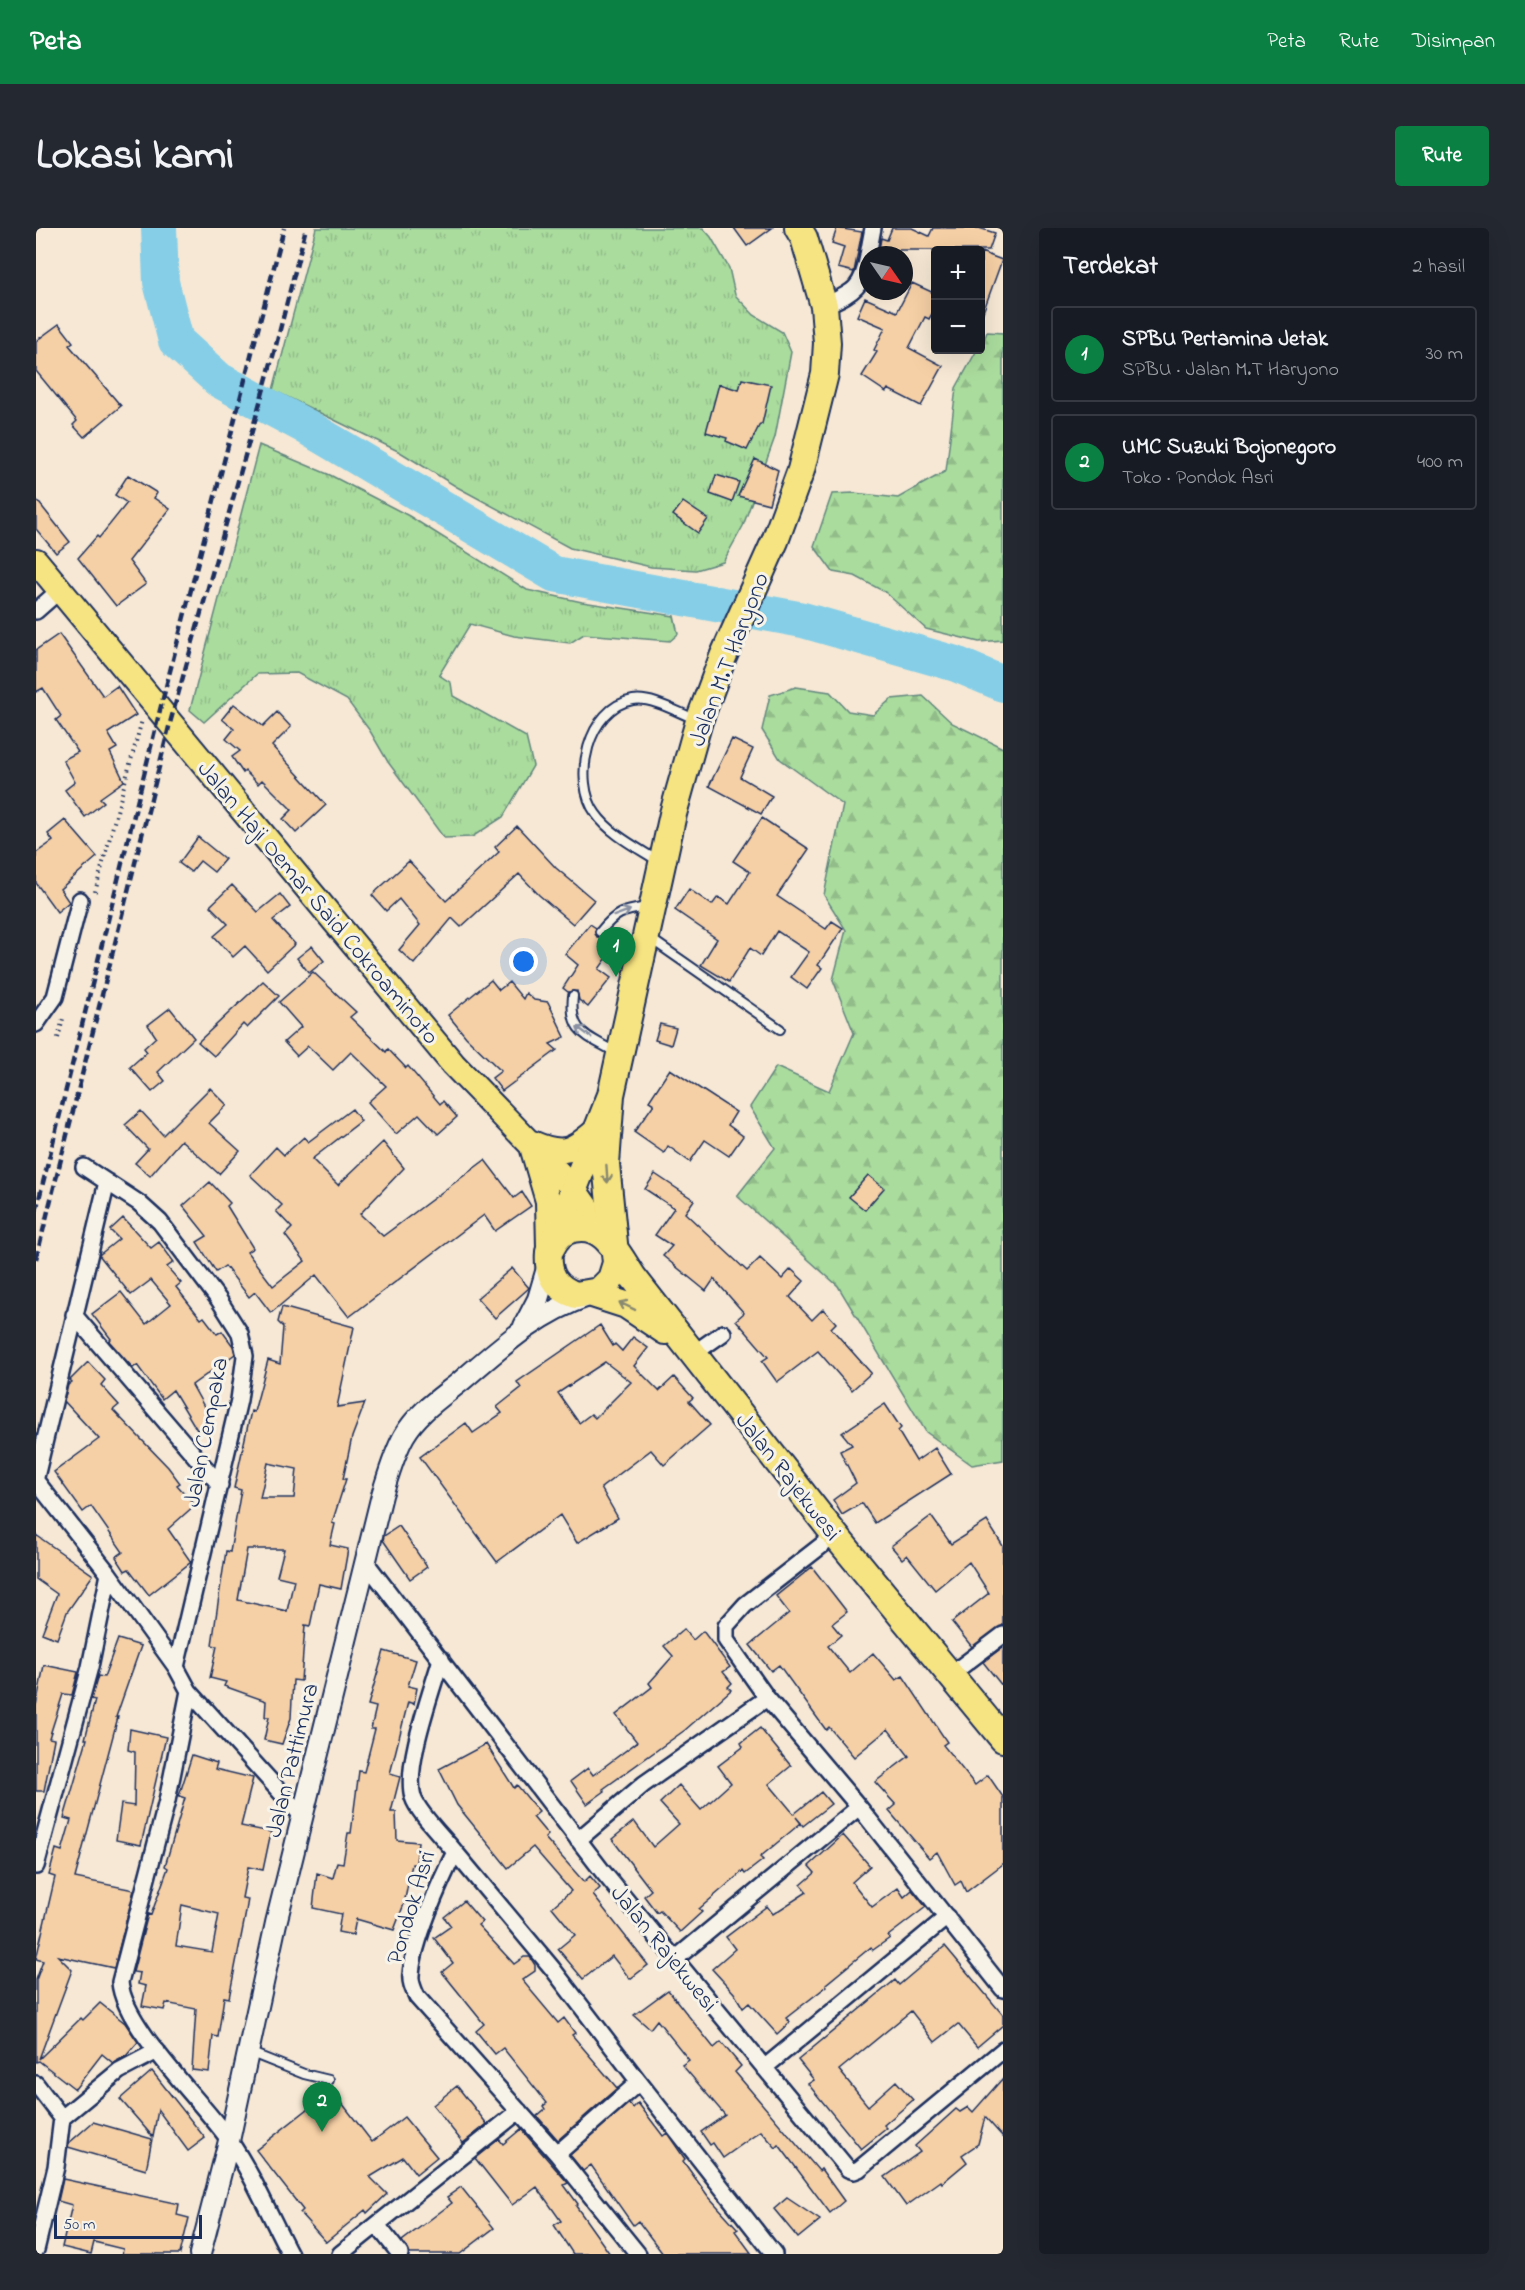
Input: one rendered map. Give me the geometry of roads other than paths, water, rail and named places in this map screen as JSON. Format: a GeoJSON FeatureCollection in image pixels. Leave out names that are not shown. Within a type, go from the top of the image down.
{"type":"FeatureCollection","features":[{"type":"Feature","properties":{"kind":"highway","name":"Jalan M.T Haryono"},"geometry":{"type":"LineString","coordinates":[[611,1095],[673,814],[699,721],[723,657],[775,541],[801,470],[825,374],[827,343],[824,306],[798,228]]}},
{"type":"Feature","properties":{"kind":"highway"},"geometry":{"type":"LineString","coordinates":[[611,1095],[573,1188],[549,1258],[557,1285],[576,1295],[592,1294],[608,1298],[639,1312],[692,1353]]}},
{"type":"Feature","properties":{"kind":"highway"},"geometry":{"type":"LineString","coordinates":[[592,1294],[606,1286],[615,1272],[616,1263],[610,1242],[606,1164],[611,1095]]}},
{"type":"Feature","properties":{"kind":"highway"},"geometry":{"type":"LineString","coordinates":[[549,1258],[555,1241],[570,1229],[584,1227],[597,1231],[610,1242],[633,1277],[692,1353]]}},
{"type":"Feature","properties":{"kind":"highway","name":"Jalan Rajekwesi"},"geometry":{"type":"LineString","coordinates":[[692,1353],[835,1535],[1003,1739]]}},
{"type":"Feature","properties":{"kind":"main road","name":"Jalan Haji Oemar Said Cokroaminoto"},"geometry":{"type":"LineString","coordinates":[[36,561],[453,1064],[573,1188],[610,1242]]}},
{"type":"Feature","properties":{"kind":"main road"},"geometry":{"type":"LineString","coordinates":[[530,1142],[550,1151],[562,1152],[580,1144],[598,1129]]}},
{"type":"Feature","properties":{"kind":"main road"},"geometry":{"type":"LineString","coordinates":[[530,1142],[548,1202],[549,1258]]}},
{"type":"Feature","properties":{"kind":"street"},"geometry":{"type":"LineString","coordinates":[[870,246],[873,228]]}},
{"type":"Feature","properties":{"kind":"street"},"geometry":{"type":"LineString","coordinates":[[824,306],[854,292],[859,286]]}},
{"type":"Feature","properties":{"kind":"street"},"geometry":{"type":"LineString","coordinates":[[36,611],[61,589]]}},
{"type":"Feature","properties":{"kind":"street"},"geometry":{"type":"LineString","coordinates":[[36,1024],[55,997],[80,900]]}},
{"type":"Feature","properties":{"kind":"street","name":"Jalan Cempaka"},"geometry":{"type":"LineString","coordinates":[[84,1167],[140,1203],[160,1222],[219,1300],[240,1333],[244,1356],[239,1400],[176,1667]]}},
{"type":"Feature","properties":{"kind":"street"},"geometry":{"type":"LineString","coordinates":[[107,1182],[36,1479],[109,1574],[176,1667],[189,1691],[302,1816]]}},
{"type":"Feature","properties":{"kind":"street"},"geometry":{"type":"LineString","coordinates":[[521,1330],[538,1299],[549,1258]]}},
{"type":"Feature","properties":{"kind":"street"},"geometry":{"type":"LineString","coordinates":[[521,1330],[556,1308],[592,1294]]}},
{"type":"Feature","properties":{"kind":"street"},"geometry":{"type":"LineString","coordinates":[[74,1316],[220,1485]]}},
{"type":"Feature","properties":{"kind":"street","name":"Jalan Pattimura"},"geometry":{"type":"LineString","coordinates":[[200,2254],[229,2140],[302,1816],[367,1564],[382,1496],[404,1436],[418,1417],[521,1330]]}},
{"type":"Feature","properties":{"kind":"street"},"geometry":{"type":"LineString","coordinates":[[692,1353],[723,1333]]}},
{"type":"Feature","properties":{"kind":"street"},"geometry":{"type":"LineString","coordinates":[[835,1535],[745,1605],[726,1626],[726,1640],[767,1698],[859,1807],[947,1917],[997,1969],[1003,1989]]}},
{"type":"Feature","properties":{"kind":"street","name":"Jalan Rajekwesi"},"geometry":{"type":"LineString","coordinates":[[367,1564],[534,1785],[674,1960],[848,2169],[854,2171],[1003,2050]]}},
{"type":"Feature","properties":{"kind":"street"},"geometry":{"type":"LineString","coordinates":[[36,1862],[90,1667],[109,1574]]}},
{"type":"Feature","properties":{"kind":"street"},"geometry":{"type":"LineString","coordinates":[[950,1675],[1003,1635]]}},
{"type":"Feature","properties":{"kind":"street","name":"Pondok Asri"},"geometry":{"type":"LineString","coordinates":[[441,1659],[418,1738],[411,1786],[414,1799],[455,1852],[437,1892],[413,1962],[412,1986],[417,1997],[557,2154],[638,2254]]}},
{"type":"Feature","properties":{"kind":"street"},"geometry":{"type":"LineString","coordinates":[[189,1691],[167,1801],[120,1982],[121,1997],[157,2051],[229,2140],[290,2254]]}},
{"type":"Feature","properties":{"kind":"street"},"geometry":{"type":"LineString","coordinates":[[578,1840],[644,1784],[708,1737],[767,1698]]}},
{"type":"Feature","properties":{"kind":"street"},"geometry":{"type":"LineString","coordinates":[[674,1960],[859,1807]]}},
{"type":"Feature","properties":{"kind":"street"},"geometry":{"type":"LineString","coordinates":[[455,1852],[552,1968],[774,2254]]}},
{"type":"Feature","properties":{"kind":"street"},"geometry":{"type":"LineString","coordinates":[[764,2068],[947,1917]]}},
{"type":"Feature","properties":{"kind":"street"},"geometry":{"type":"LineString","coordinates":[[36,2250],[56,2167],[62,2118],[119,2072],[157,2051]]}},
{"type":"Feature","properties":{"kind":"street"},"geometry":{"type":"LineString","coordinates":[[557,2154],[639,2082]]}},
{"type":"Feature","properties":{"kind":"street"},"geometry":{"type":"LineString","coordinates":[[36,2084],[62,2118]]}},
{"type":"Feature","properties":{"kind":"street"},"geometry":{"type":"LineString","coordinates":[[339,2254],[519,2111]]}},
{"type":"Feature","properties":{"kind":"street"},"geometry":{"type":"LineString","coordinates":[[376,2225],[400,2254]]}},
{"type":"Feature","properties":{"kind":"lane"},"geometry":{"type":"LineString","coordinates":[[662,864],[616,833],[596,815],[586,795],[584,778],[587,750],[599,722],[616,705],[635,700],[654,703],[699,721]]}},
{"type":"Feature","properties":{"kind":"lane"},"geometry":{"type":"LineString","coordinates":[[600,932],[612,917],[621,911],[652,907]]}},
{"type":"Feature","properties":{"kind":"lane"},"geometry":{"type":"LineString","coordinates":[[647,935],[780,1029]]}},
{"type":"Feature","properties":{"kind":"lane"},"geometry":{"type":"LineString","coordinates":[[573,996],[571,1015],[575,1025],[619,1054]]}},
{"type":"Feature","properties":{"kind":"lane"},"geometry":{"type":"LineString","coordinates":[[249,2052],[304,2074],[329,2079]]}},
{"type":"Feature","properties":{"kind":"waterway"},"geometry":{"type":"LineString","coordinates":[[159,228],[161,282],[176,341],[219,380],[305,426],[554,574],[803,620],[956,664],[1003,684]]}},
{"type":"Feature","properties":{"kind":"railway"},"geometry":{"type":"LineString","coordinates":[[36,1211],[160,710],[284,228]]}},
{"type":"Feature","properties":{"kind":"railway"},"geometry":{"type":"LineString","coordinates":[[36,1259],[170,723],[275,349],[306,228]]}},
{"type":"Feature","properties":{"kind":"place","name":"SPBU Pertamina Jetak"},"geometry":{"type":"Point","coordinates":[616,977]}},
{"type":"Feature","properties":{"kind":"place","name":"UMC Suzuki Bojonegoro"},"geometry":{"type":"Point","coordinates":[322,2132]}}]}
